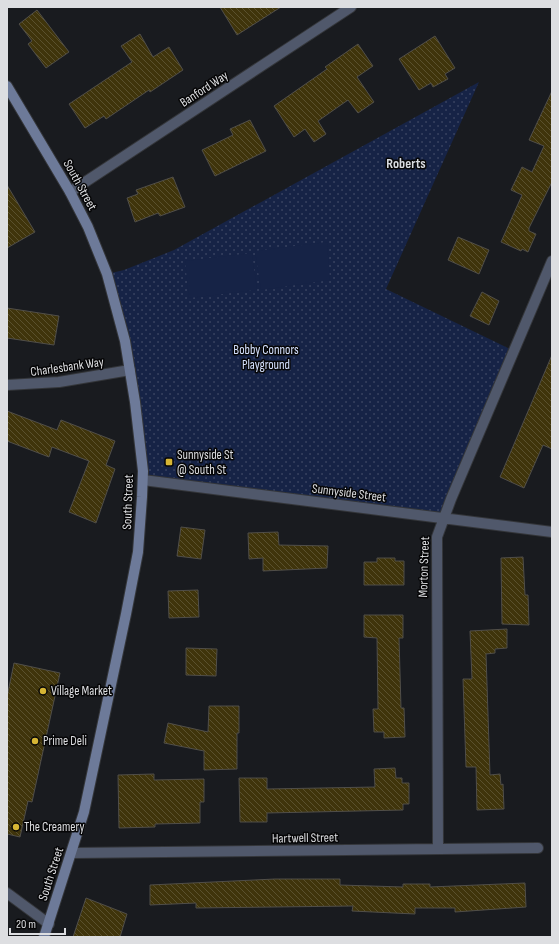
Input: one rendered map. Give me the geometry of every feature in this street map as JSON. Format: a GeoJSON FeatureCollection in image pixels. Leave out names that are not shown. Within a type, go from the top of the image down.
{"type":"FeatureCollection","features":[{"type":"Feature","properties":{"kind":"main road","name":"South Street"},"geometry":{"type":"LineString","coordinates":[[7,86],[70,192],[88,227],[107,274],[125,341],[140,442],[143,480],[141,526],[133,580],[84,812],[44,937]]}},
{"type":"Feature","properties":{"kind":"street","name":"Banford Way"},"geometry":{"type":"LineString","coordinates":[[70,192],[351,7]]}},
{"type":"Feature","properties":{"kind":"street","name":"Morton Street"},"geometry":{"type":"LineString","coordinates":[[438,849],[436,550],[438,531],[552,261]]}},
{"type":"Feature","properties":{"kind":"street","name":"Charlesbank Way"},"geometry":{"type":"LineString","coordinates":[[7,385],[59,382],[130,370]]}},
{"type":"Feature","properties":{"kind":"street","name":"Sunnyside Street"},"geometry":{"type":"LineString","coordinates":[[143,480],[444,517],[552,532]]}},
{"type":"Feature","properties":{"kind":"street","name":"Hartwell Street"},"geometry":{"type":"LineString","coordinates":[[72,853],[538,848]]}},
{"type":"Feature","properties":{"kind":"street"},"geometry":{"type":"LineString","coordinates":[[7,893],[49,924]]}},
{"type":"Feature","properties":{"kind":"green space","name":"Bobby Connors Playground"},"geometry":{"type":"Polygon","coordinates":[[[479,82],[386,289],[514,351],[444,517],[143,480],[140,442],[107,274],[124,270],[174,250],[479,82]]]}},
{"type":"Feature","properties":{"kind":"green space"},"geometry":{"type":"Polygon","coordinates":[[[327,242],[330,280],[261,290],[255,251],[327,242]]]}},
{"type":"Feature","properties":{"kind":"green space"},"geometry":{"type":"Polygon","coordinates":[[[252,253],[257,290],[189,298],[185,261],[252,253]]]}},
{"type":"Feature","properties":{"kind":"building"},"geometry":{"type":"Polygon","coordinates":[[[220,7],[281,7],[237,35],[220,7]]]}},
{"type":"Feature","properties":{"kind":"building"},"geometry":{"type":"Polygon","coordinates":[[[37,10],[69,52],[46,68],[28,44],[32,41],[19,24],[37,10]]]}},
{"type":"Feature","properties":{"kind":"building"},"geometry":{"type":"Polygon","coordinates":[[[140,34],[153,57],[169,47],[183,70],[150,92],[149,90],[106,119],[104,116],[85,128],[69,104],[132,62],[121,46],[140,34]]]}},
{"type":"Feature","properties":{"kind":"building"},"geometry":{"type":"Polygon","coordinates":[[[435,36],[455,68],[445,74],[448,79],[433,87],[431,83],[419,90],[399,59],[435,36]]]}},
{"type":"Feature","properties":{"kind":"building"},"geometry":{"type":"Polygon","coordinates":[[[358,44],[373,66],[357,77],[374,102],[358,113],[348,100],[318,121],[326,134],[314,142],[305,129],[294,137],[274,106],[327,69],[325,67],[358,44]]]}},
{"type":"Feature","properties":{"kind":"building"},"geometry":{"type":"Polygon","coordinates":[[[552,91],[552,182],[529,228],[529,231],[536,234],[528,252],[522,249],[521,251],[501,242],[522,195],[511,190],[522,167],[532,172],[544,146],[529,140],[552,91]]]}},
{"type":"Feature","properties":{"kind":"building"},"geometry":{"type":"Polygon","coordinates":[[[250,120],[266,151],[215,176],[202,150],[233,135],[230,129],[250,120]]]}},
{"type":"Feature","properties":{"kind":"building"},"geometry":{"type":"Polygon","coordinates":[[[173,177],[185,207],[160,216],[158,213],[135,222],[127,198],[138,194],[136,190],[173,177]]]}},
{"type":"Feature","properties":{"kind":"building"},"geometry":{"type":"Polygon","coordinates":[[[7,185],[35,232],[7,248],[7,185]]]}},
{"type":"Feature","properties":{"kind":"building"},"geometry":{"type":"Polygon","coordinates":[[[458,237],[489,250],[479,274],[448,260],[458,237]]]}},
{"type":"Feature","properties":{"kind":"building"},"geometry":{"type":"Polygon","coordinates":[[[482,292],[499,301],[489,325],[470,316],[482,292]]]}},
{"type":"Feature","properties":{"kind":"building"},"geometry":{"type":"Polygon","coordinates":[[[7,308],[59,316],[54,345],[7,338],[7,308]]]}},
{"type":"Feature","properties":{"kind":"building"},"geometry":{"type":"Polygon","coordinates":[[[552,355],[552,449],[543,445],[524,488],[500,477],[552,355]]]}},
{"type":"Feature","properties":{"kind":"building"},"geometry":{"type":"Polygon","coordinates":[[[7,411],[57,430],[61,420],[115,441],[106,465],[115,469],[96,523],[69,512],[89,461],[52,447],[49,457],[7,441],[7,411]]]}},
{"type":"Feature","properties":{"kind":"building"},"geometry":{"type":"Polygon","coordinates":[[[181,527],[205,530],[201,559],[177,556],[181,527]]]}},
{"type":"Feature","properties":{"kind":"building"},"geometry":{"type":"Polygon","coordinates":[[[278,532],[279,545],[328,546],[327,568],[263,571],[263,558],[249,559],[248,533],[278,532]]]}},
{"type":"Feature","properties":{"kind":"building"},"geometry":{"type":"Polygon","coordinates":[[[523,557],[525,595],[528,595],[529,625],[502,624],[501,558],[523,557]]]}},
{"type":"Feature","properties":{"kind":"building"},"geometry":{"type":"Polygon","coordinates":[[[377,558],[395,558],[395,561],[404,561],[404,585],[364,585],[364,562],[377,562],[377,558]]]}},
{"type":"Feature","properties":{"kind":"building"},"geometry":{"type":"Polygon","coordinates":[[[198,590],[199,617],[169,618],[168,591],[198,590]]]}},
{"type":"Feature","properties":{"kind":"building"},"geometry":{"type":"Polygon","coordinates":[[[364,615],[403,615],[403,638],[399,638],[401,708],[404,708],[405,737],[384,738],[384,732],[374,732],[373,709],[378,709],[377,638],[364,637],[364,615]]]}},
{"type":"Feature","properties":{"kind":"building"},"geometry":{"type":"Polygon","coordinates":[[[507,629],[507,648],[495,649],[495,653],[486,654],[490,775],[500,774],[501,785],[503,784],[504,809],[477,810],[476,767],[466,767],[463,679],[472,679],[470,631],[507,629]]]}},
{"type":"Feature","properties":{"kind":"building"},"geometry":{"type":"Polygon","coordinates":[[[186,648],[217,649],[216,676],[186,675],[186,648]]]}},
{"type":"Feature","properties":{"kind":"building"},"geometry":{"type":"Polygon","coordinates":[[[14,663],[60,673],[32,802],[28,801],[20,837],[7,834],[7,697],[14,663]]]}},
{"type":"Feature","properties":{"kind":"building"},"geometry":{"type":"Polygon","coordinates":[[[209,706],[239,706],[237,769],[204,770],[204,751],[164,743],[168,723],[208,732],[209,706]]]}},
{"type":"Feature","properties":{"kind":"building"},"geometry":{"type":"Polygon","coordinates":[[[395,768],[396,778],[402,778],[402,783],[409,783],[409,804],[403,804],[403,810],[267,813],[267,822],[240,822],[239,778],[267,778],[267,789],[375,787],[374,769],[395,768]]]}},
{"type":"Feature","properties":{"kind":"building"},"geometry":{"type":"Polygon","coordinates":[[[154,774],[154,780],[204,779],[204,802],[200,802],[200,823],[155,824],[155,827],[119,828],[118,775],[154,774]]]}},
{"type":"Feature","properties":{"kind":"building"},"geometry":{"type":"Polygon","coordinates":[[[275,879],[340,879],[340,885],[403,887],[403,884],[430,884],[430,887],[525,883],[526,907],[455,912],[455,908],[415,908],[415,914],[352,911],[353,906],[196,908],[196,903],[150,905],[150,885],[275,879]]]}},
{"type":"Feature","properties":{"kind":"building"},"geometry":{"type":"Polygon","coordinates":[[[86,898],[127,914],[120,937],[73,937],[86,898]]]}},
{"type":"Feature","properties":{"kind":"place","name":"Sunnyside St @ South St"},"geometry":{"type":"Point","coordinates":[169,462]}},
{"type":"Feature","properties":{"kind":"place","name":"Village Market"},"geometry":{"type":"Point","coordinates":[43,691]}},
{"type":"Feature","properties":{"kind":"place","name":"Prime Deli"},"geometry":{"type":"Point","coordinates":[35,741]}},
{"type":"Feature","properties":{"kind":"place","name":"The Creamery"},"geometry":{"type":"Point","coordinates":[16,827]}},
{"type":"Feature","properties":{"kind":"district","name":"Roberts"},"geometry":{"type":"Point","coordinates":[406,163]}}]}
